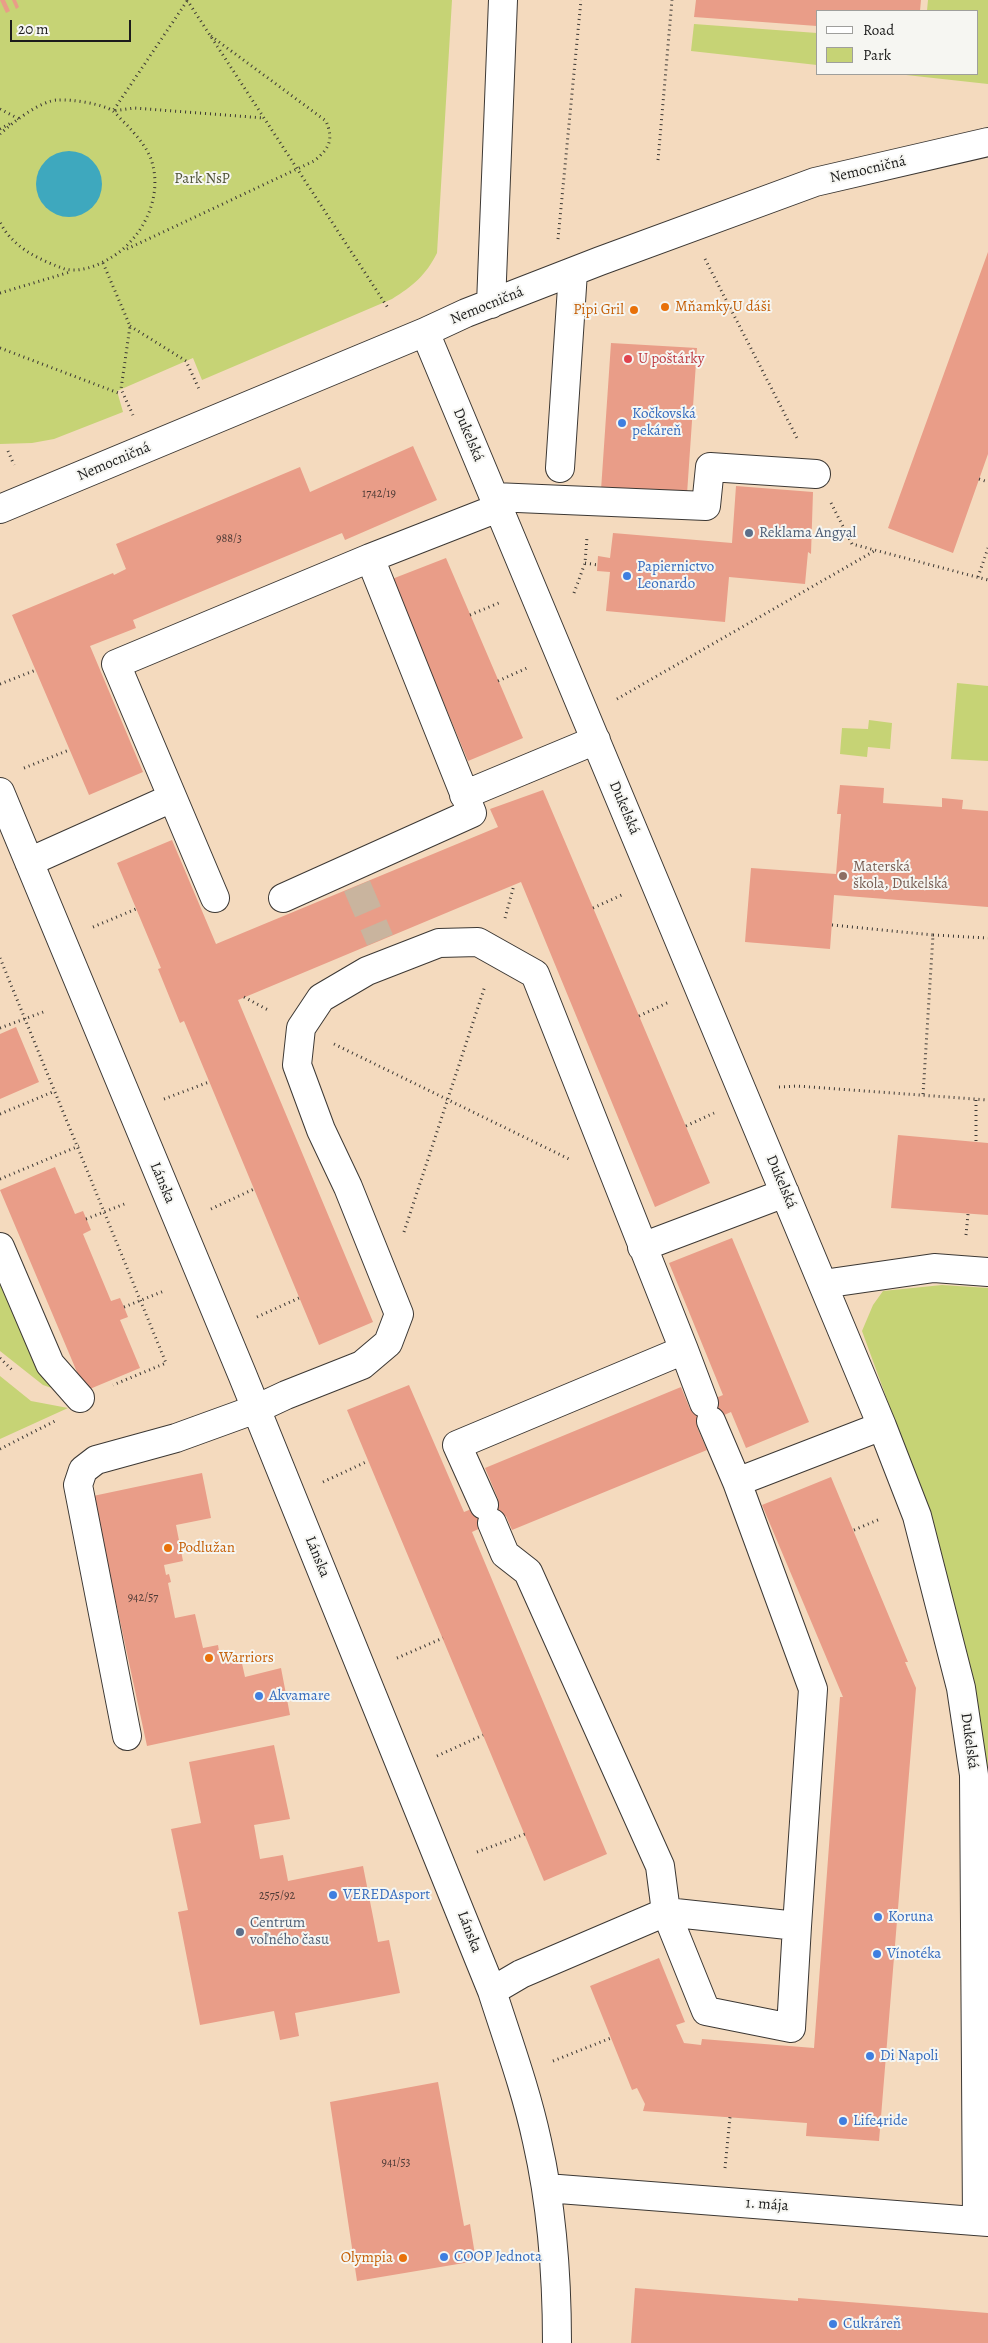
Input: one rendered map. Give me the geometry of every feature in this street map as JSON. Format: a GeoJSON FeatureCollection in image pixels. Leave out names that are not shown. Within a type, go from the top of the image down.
{"type":"FeatureCollection","features":[{"type":"Feature","properties":{"kind":"street"},"geometry":{"type":"LineString","coordinates":[[491,304],[503,0]]}},
{"type":"Feature","properties":{"kind":"street","name":"Nemocničná"},"geometry":{"type":"LineString","coordinates":[[0,509],[425,332],[466,312],[572,272],[815,182],[988,142]]}},
{"type":"Feature","properties":{"kind":"street"},"geometry":{"type":"LineString","coordinates":[[560,468],[572,272]]}},
{"type":"Feature","properties":{"kind":"street","name":"Dukelská"},"geometry":{"type":"LineString","coordinates":[[425,332],[823,1284],[917,1516],[961,1688],[974,1775],[982,2221]]}},
{"type":"Feature","properties":{"kind":"street"},"geometry":{"type":"LineString","coordinates":[[215,898],[116,664],[496,503],[589,500],[706,506],[710,467],[816,474]]}},
{"type":"Feature","properties":{"kind":"street"},"geometry":{"type":"LineString","coordinates":[[283,898],[353,877],[472,813],[370,558]]}},
{"type":"Feature","properties":{"kind":"street"},"geometry":{"type":"LineString","coordinates":[[464,795],[591,728]]}},
{"type":"Feature","properties":{"kind":"street","name":"Lánska"},"geometry":{"type":"LineString","coordinates":[[0,792],[256,1409],[492,1991],[524,2091],[537,2141],[546,2188],[557,2294],[557,2343]]}},
{"type":"Feature","properties":{"kind":"street"},"geometry":{"type":"LineString","coordinates":[[29,862],[172,798]]}},
{"type":"Feature","properties":{"kind":"street"},"geometry":{"type":"LineString","coordinates":[[127,1736],[78,1485],[83,1470],[96,1460],[176,1438],[256,1409],[362,1365],[388,1343],[399,1314],[388,1282],[321,1130],[297,1065],[301,1028],[322,998],[367,971],[385,951],[439,943],[478,942],[535,974],[684,1350],[707,1412],[737,1482],[813,1689],[791,2028],[706,2011],[666,1912],[660,1866],[528,1572],[505,1554],[457,1445],[684,1350]]}},
{"type":"Feature","properties":{"kind":"street"},"geometry":{"type":"LineString","coordinates":[[642,1247],[785,1193]]}},
{"type":"Feature","properties":{"kind":"street"},"geometry":{"type":"LineString","coordinates":[[0,1247],[50,1364],[80,1398]]}},
{"type":"Feature","properties":{"kind":"street"},"geometry":{"type":"LineString","coordinates":[[823,1284],[934,1268],[988,1272]]}},
{"type":"Feature","properties":{"kind":"street"},"geometry":{"type":"LineString","coordinates":[[737,1482],[882,1426]]}},
{"type":"Feature","properties":{"kind":"street"},"geometry":{"type":"LineString","coordinates":[[492,1991],[521,1974],[666,1912],[797,1926]]}},
{"type":"Feature","properties":{"kind":"street","name":"1. mája"},"geometry":{"type":"LineString","coordinates":[[546,2188],[982,2221]]}},
{"type":"Feature","properties":{"kind":"path"},"geometry":{"type":"LineString","coordinates":[[113,111],[187,0],[388,308]]}},
{"type":"Feature","properties":{"kind":"path"},"geometry":{"type":"LineString","coordinates":[[558,240],[581,0]]}},
{"type":"Feature","properties":{"kind":"path"},"geometry":{"type":"LineString","coordinates":[[658,160],[672,0]]}},
{"type":"Feature","properties":{"kind":"path"},"geometry":{"type":"LineString","coordinates":[[0,293],[103,263],[123,251],[314,161],[325,152],[330,144],[331,132],[326,121],[211,36]]}},
{"type":"Feature","properties":{"kind":"path"},"geometry":{"type":"LineString","coordinates":[[0,129],[56,100],[95,105],[113,111],[134,108],[264,118]]}},
{"type":"Feature","properties":{"kind":"path"},"geometry":{"type":"LineString","coordinates":[[0,109],[19,119]]}},
{"type":"Feature","properties":{"kind":"path"},"geometry":{"type":"LineString","coordinates":[[113,111],[137,137],[151,159],[154,182],[145,224],[137,238],[123,251]]}},
{"type":"Feature","properties":{"kind":"path"},"geometry":{"type":"LineString","coordinates":[[0,134],[19,119]]}},
{"type":"Feature","properties":{"kind":"path"},"geometry":{"type":"LineString","coordinates":[[0,222],[5,233],[35,258],[71,272]]}},
{"type":"Feature","properties":{"kind":"path"},"geometry":{"type":"LineString","coordinates":[[103,263],[130,326],[121,394],[133,416]]}},
{"type":"Feature","properties":{"kind":"path"},"geometry":{"type":"LineString","coordinates":[[130,326],[186,361],[199,389]]}},
{"type":"Feature","properties":{"kind":"path"},"geometry":{"type":"LineString","coordinates":[[0,348],[121,394]]}},
{"type":"Feature","properties":{"kind":"path"},"geometry":{"type":"LineString","coordinates":[[979,479],[988,482]]}},
{"type":"Feature","properties":{"kind":"path"},"geometry":{"type":"LineString","coordinates":[[553,638],[563,621],[585,563],[589,500]]}},
{"type":"Feature","properties":{"kind":"path"},"geometry":{"type":"LineString","coordinates":[[978,577],[988,548]]}},
{"type":"Feature","properties":{"kind":"path"},"geometry":{"type":"LineString","coordinates":[[591,728],[876,549]]}},
{"type":"Feature","properties":{"kind":"path"},"geometry":{"type":"LineString","coordinates":[[585,563],[598,565]]}},
{"type":"Feature","properties":{"kind":"path"},"geometry":{"type":"LineString","coordinates":[[470,615],[510,599]]}},
{"type":"Feature","properties":{"kind":"path"},"geometry":{"type":"LineString","coordinates":[[498,682],[530,667]]}},
{"type":"Feature","properties":{"kind":"path"},"geometry":{"type":"LineString","coordinates":[[0,684],[36,670]]}},
{"type":"Feature","properties":{"kind":"path"},"geometry":{"type":"LineString","coordinates":[[23,768],[69,750]]}},
{"type":"Feature","properties":{"kind":"path"},"geometry":{"type":"LineString","coordinates":[[388,1282],[496,951],[514,885]]}},
{"type":"Feature","properties":{"kind":"path"},"geometry":{"type":"LineString","coordinates":[[593,908],[632,891]]}},
{"type":"Feature","properties":{"kind":"path"},"geometry":{"type":"LineString","coordinates":[[90,928],[136,909]]}},
{"type":"Feature","properties":{"kind":"path"},"geometry":{"type":"LineString","coordinates":[[832,925],[988,938]]}},
{"type":"Feature","properties":{"kind":"path"},"geometry":{"type":"LineString","coordinates":[[922,1095],[932,934]]}},
{"type":"Feature","properties":{"kind":"path"},"geometry":{"type":"LineString","coordinates":[[0,958],[142,1299],[166,1363],[80,1398]]}},
{"type":"Feature","properties":{"kind":"path"},"geometry":{"type":"LineString","coordinates":[[639,1016],[677,998]]}},
{"type":"Feature","properties":{"kind":"path"},"geometry":{"type":"LineString","coordinates":[[0,1028],[46,1011]]}},
{"type":"Feature","properties":{"kind":"path"},"geometry":{"type":"LineString","coordinates":[[301,1028],[616,1182]]}},
{"type":"Feature","properties":{"kind":"path"},"geometry":{"type":"LineString","coordinates":[[162,1100],[209,1082]]}},
{"type":"Feature","properties":{"kind":"path"},"geometry":{"type":"LineString","coordinates":[[741,1088],[797,1086],[988,1100]]}},
{"type":"Feature","properties":{"kind":"path"},"geometry":{"type":"LineString","coordinates":[[0,1114],[55,1091]]}},
{"type":"Feature","properties":{"kind":"path"},"geometry":{"type":"LineString","coordinates":[[976,1100],[976,1142]]}},
{"type":"Feature","properties":{"kind":"path"},"geometry":{"type":"LineString","coordinates":[[686,1126],[717,1111]]}},
{"type":"Feature","properties":{"kind":"path"},"geometry":{"type":"LineString","coordinates":[[0,1179],[78,1146]]}},
{"type":"Feature","properties":{"kind":"path"},"geometry":{"type":"LineString","coordinates":[[208,1210],[254,1189]]}},
{"type":"Feature","properties":{"kind":"path"},"geometry":{"type":"LineString","coordinates":[[86,1219],[127,1203]]}},
{"type":"Feature","properties":{"kind":"path"},"geometry":{"type":"LineString","coordinates":[[124,1307],[164,1292]]}},
{"type":"Feature","properties":{"kind":"path"},"geometry":{"type":"LineString","coordinates":[[254,1318],[300,1298]]}},
{"type":"Feature","properties":{"kind":"path"},"geometry":{"type":"LineString","coordinates":[[0,1449],[59,1419]]}},
{"type":"Feature","properties":{"kind":"path"},"geometry":{"type":"LineString","coordinates":[[323,1482],[368,1461]]}},
{"type":"Feature","properties":{"kind":"path"},"geometry":{"type":"LineString","coordinates":[[854,1530],[888,1516]]}},
{"type":"Feature","properties":{"kind":"path"},"geometry":{"type":"LineString","coordinates":[[397,1658],[443,1638]]}},
{"type":"Feature","properties":{"kind":"path"},"geometry":{"type":"LineString","coordinates":[[437,1756],[483,1735]]}},
{"type":"Feature","properties":{"kind":"path"},"geometry":{"type":"LineString","coordinates":[[478,1852],[525,1834]]}},
{"type":"Feature","properties":{"kind":"path"},"geometry":{"type":"LineString","coordinates":[[553,2061],[611,2038]]}},
{"type":"Feature","properties":{"kind":"path"},"geometry":{"type":"LineString","coordinates":[[725,2171],[730,2117]]}},
{"type":"Feature","properties":{"kind":"green space","name":"Park NsP"},"geometry":{"type":"Polygon","coordinates":[[[0,0],[452,0],[437,253],[433,261],[418,279],[392,299],[202,380],[193,358],[117,391],[123,412],[54,439],[32,443],[0,444],[0,0]]]}},
{"type":"Feature","properties":{"kind":"green space"},"geometry":{"type":"Polygon","coordinates":[[[928,0],[988,0],[988,84],[906,75],[978,75],[978,10],[927,10],[928,0]]]}},
{"type":"Feature","properties":{"kind":"green space"},"geometry":{"type":"Polygon","coordinates":[[[694,24],[816,33],[816,65],[691,51],[694,24]]]}},
{"type":"Feature","properties":{"kind":"green space"},"geometry":{"type":"Polygon","coordinates":[[[957,683],[988,686],[988,761],[951,759],[957,683]]]}},
{"type":"Feature","properties":{"kind":"green space"},"geometry":{"type":"Polygon","coordinates":[[[869,720],[892,723],[890,749],[868,747],[867,757],[840,754],[842,728],[868,729],[869,720]]]}},
{"type":"Feature","properties":{"kind":"green space"},"geometry":{"type":"Polygon","coordinates":[[[0,1262],[72,1395],[43,1385],[0,1351],[0,1262]]]}},
{"type":"Feature","properties":{"kind":"green space"},"geometry":{"type":"Polygon","coordinates":[[[942,1285],[988,1288],[988,1815],[974,1687],[938,1539],[862,1331],[873,1305],[883,1291],[942,1285]]]}},
{"type":"Feature","properties":{"kind":"green space"},"geometry":{"type":"Polygon","coordinates":[[[0,1376],[31,1401],[68,1408],[0,1439],[0,1376]]]}},
{"type":"Feature","properties":{"kind":"water"},"geometry":{"type":"Polygon","coordinates":[[[69,151],[82,154],[92,161],[99,171],[102,184],[99,197],[92,207],[82,214],[69,217],[56,214],[46,207],[39,197],[36,184],[39,171],[46,161],[56,154],[69,151]]]}},
{"type":"Feature","properties":{"kind":"building"},"geometry":{"type":"Polygon","coordinates":[[[0,0],[5,0],[10,11],[6,13],[0,0]]]}},
{"type":"Feature","properties":{"kind":"building"},"geometry":{"type":"Polygon","coordinates":[[[12,0],[16,0],[19,7],[16,9],[12,0]]]}},
{"type":"Feature","properties":{"kind":"building"},"geometry":{"type":"Polygon","coordinates":[[[696,0],[921,0],[920,10],[816,10],[816,26],[694,17],[696,0]]]}},
{"type":"Feature","properties":{"kind":"building"},"geometry":{"type":"Polygon","coordinates":[[[988,252],[988,454],[953,553],[888,528],[988,252]]]}},
{"type":"Feature","properties":{"kind":"building"},"geometry":{"type":"Polygon","coordinates":[[[611,343],[697,348],[687,494],[601,490],[611,343]]]}},
{"type":"Feature","properties":{"kind":"building"},"geometry":{"type":"Polygon","coordinates":[[[413,446],[437,500],[345,540],[342,533],[133,620],[136,628],[90,646],[143,772],[89,795],[12,615],[126,569],[116,544],[300,467],[310,492],[413,446]]]}},
{"type":"Feature","properties":{"kind":"building"},"geometry":{"type":"Polygon","coordinates":[[[736,486],[813,492],[811,554],[808,552],[805,584],[729,577],[725,622],[606,611],[610,572],[597,571],[598,556],[610,558],[613,533],[732,543],[736,486]]]}},
{"type":"Feature","properties":{"kind":"building"},"geometry":{"type":"Polygon","coordinates":[[[446,558],[523,738],[468,761],[392,579],[446,558]]]}},
{"type":"Feature","properties":{"kind":"building"},"geometry":{"type":"Polygon","coordinates":[[[840,785],[884,788],[883,803],[942,807],[942,798],[963,800],[962,809],[988,811],[988,907],[834,895],[830,949],[745,942],[751,868],[836,874],[841,814],[837,814],[840,785]]]}},
{"type":"Feature","properties":{"kind":"building"},"geometry":{"type":"Polygon","coordinates":[[[543,790],[710,1183],[655,1207],[521,882],[458,908],[238,1000],[373,1322],[319,1345],[184,1021],[180,1023],[158,969],[161,968],[117,863],[172,840],[216,944],[498,827],[490,809],[543,790]]]}},
{"type":"Feature","properties":{"kind":"building"},"geometry":{"type":"Polygon","coordinates":[[[16,1027],[39,1082],[0,1099],[0,1034],[16,1027]]]}},
{"type":"Feature","properties":{"kind":"building"},"geometry":{"type":"Polygon","coordinates":[[[898,1135],[988,1143],[988,1215],[891,1208],[898,1135]]]}},
{"type":"Feature","properties":{"kind":"building"},"geometry":{"type":"Polygon","coordinates":[[[55,1167],[75,1214],[83,1211],[91,1230],[83,1234],[111,1301],[120,1298],[124,1307],[128,1317],[120,1320],[140,1368],[85,1391],[0,1190],[55,1167]]]}},
{"type":"Feature","properties":{"kind":"building"},"geometry":{"type":"Polygon","coordinates":[[[732,1238],[809,1422],[746,1448],[731,1412],[697,1427],[707,1450],[512,1530],[506,1516],[472,1532],[607,1854],[544,1881],[347,1410],[409,1385],[464,1512],[498,1499],[485,1468],[681,1387],[690,1409],[723,1395],[669,1263],[732,1238]]]}},
{"type":"Feature","properties":{"kind":"building"},"geometry":{"type":"Polygon","coordinates":[[[202,1473],[211,1518],[176,1525],[183,1561],[164,1565],[166,1575],[169,1574],[171,1582],[168,1583],[175,1618],[195,1614],[203,1648],[218,1645],[221,1663],[241,1659],[245,1677],[281,1668],[290,1715],[147,1746],[93,1496],[202,1473]]]}},
{"type":"Feature","properties":{"kind":"building"},"geometry":{"type":"Polygon","coordinates":[[[831,1477],[908,1662],[905,1662],[916,1688],[879,2141],[806,2136],[807,2123],[643,2111],[645,2104],[637,2088],[632,2090],[590,1986],[659,1958],[685,2022],[676,2025],[684,2043],[701,2045],[702,2039],[814,2048],[840,1697],[843,1697],[762,1505],[831,1477]]]}},
{"type":"Feature","properties":{"kind":"building"},"geometry":{"type":"Polygon","coordinates":[[[274,1745],[290,1819],[254,1825],[260,1859],[283,1855],[288,1881],[363,1866],[378,1942],[389,1940],[400,1993],[295,2013],[299,2036],[280,2040],[274,2011],[200,2025],[178,1912],[188,1910],[171,1829],[201,1823],[189,1762],[274,1745]]]}},
{"type":"Feature","properties":{"kind":"building"},"geometry":{"type":"Polygon","coordinates":[[[438,2082],[464,2226],[470,2224],[476,2261],[357,2281],[330,2102],[438,2082]]]}},
{"type":"Feature","properties":{"kind":"building"},"geometry":{"type":"Polygon","coordinates":[[[635,2288],[798,2301],[798,2298],[988,2313],[988,2343],[631,2343],[635,2288]]]}},
{"type":"Feature","properties":{"kind":"tunnel"},"geometry":{"type":"LineString","coordinates":[[357,886],[380,940]]}},
{"type":"Feature","properties":{"kind":"place","name":"Mňamky U dáši"},"geometry":{"type":"Point","coordinates":[665,307]}},
{"type":"Feature","properties":{"kind":"place","name":"Pipi Gril"},"geometry":{"type":"Point","coordinates":[634,310]}},
{"type":"Feature","properties":{"kind":"place","name":"U poštárky"},"geometry":{"type":"Point","coordinates":[628,359]}},
{"type":"Feature","properties":{"kind":"place","name":"Kočkovská pekáreň"},"geometry":{"type":"Point","coordinates":[622,423]}},
{"type":"Feature","properties":{"kind":"place","name":"Reklama Angyal"},"geometry":{"type":"Point","coordinates":[749,533]}},
{"type":"Feature","properties":{"kind":"place","name":"Papiernictvo Leonardo"},"geometry":{"type":"Point","coordinates":[627,576]}},
{"type":"Feature","properties":{"kind":"place","name":"Materská škola, Dukelská"},"geometry":{"type":"Point","coordinates":[843,876]}},
{"type":"Feature","properties":{"kind":"place","name":"Podlužan"},"geometry":{"type":"Point","coordinates":[168,1548]}},
{"type":"Feature","properties":{"kind":"place","name":"Warriors"},"geometry":{"type":"Point","coordinates":[209,1658]}},
{"type":"Feature","properties":{"kind":"place","name":"Akvamare"},"geometry":{"type":"Point","coordinates":[259,1696]}},
{"type":"Feature","properties":{"kind":"place","name":"VEREDAsport"},"geometry":{"type":"Point","coordinates":[333,1895]}},
{"type":"Feature","properties":{"kind":"place","name":"Koruna"},"geometry":{"type":"Point","coordinates":[878,1917]}},
{"type":"Feature","properties":{"kind":"place","name":"Centrum voľného času"},"geometry":{"type":"Point","coordinates":[240,1932]}},
{"type":"Feature","properties":{"kind":"place","name":"Vínotéka"},"geometry":{"type":"Point","coordinates":[877,1954]}},
{"type":"Feature","properties":{"kind":"place","name":"Di Napoli"},"geometry":{"type":"Point","coordinates":[870,2056]}},
{"type":"Feature","properties":{"kind":"place","name":"Life4ride"},"geometry":{"type":"Point","coordinates":[843,2121]}},
{"type":"Feature","properties":{"kind":"place","name":"COOP Jednota"},"geometry":{"type":"Point","coordinates":[444,2257]}},
{"type":"Feature","properties":{"kind":"place","name":"Olympia"},"geometry":{"type":"Point","coordinates":[403,2258]}},
{"type":"Feature","properties":{"kind":"place","name":"Cukráreň"},"geometry":{"type":"Point","coordinates":[833,2324]}}]}
